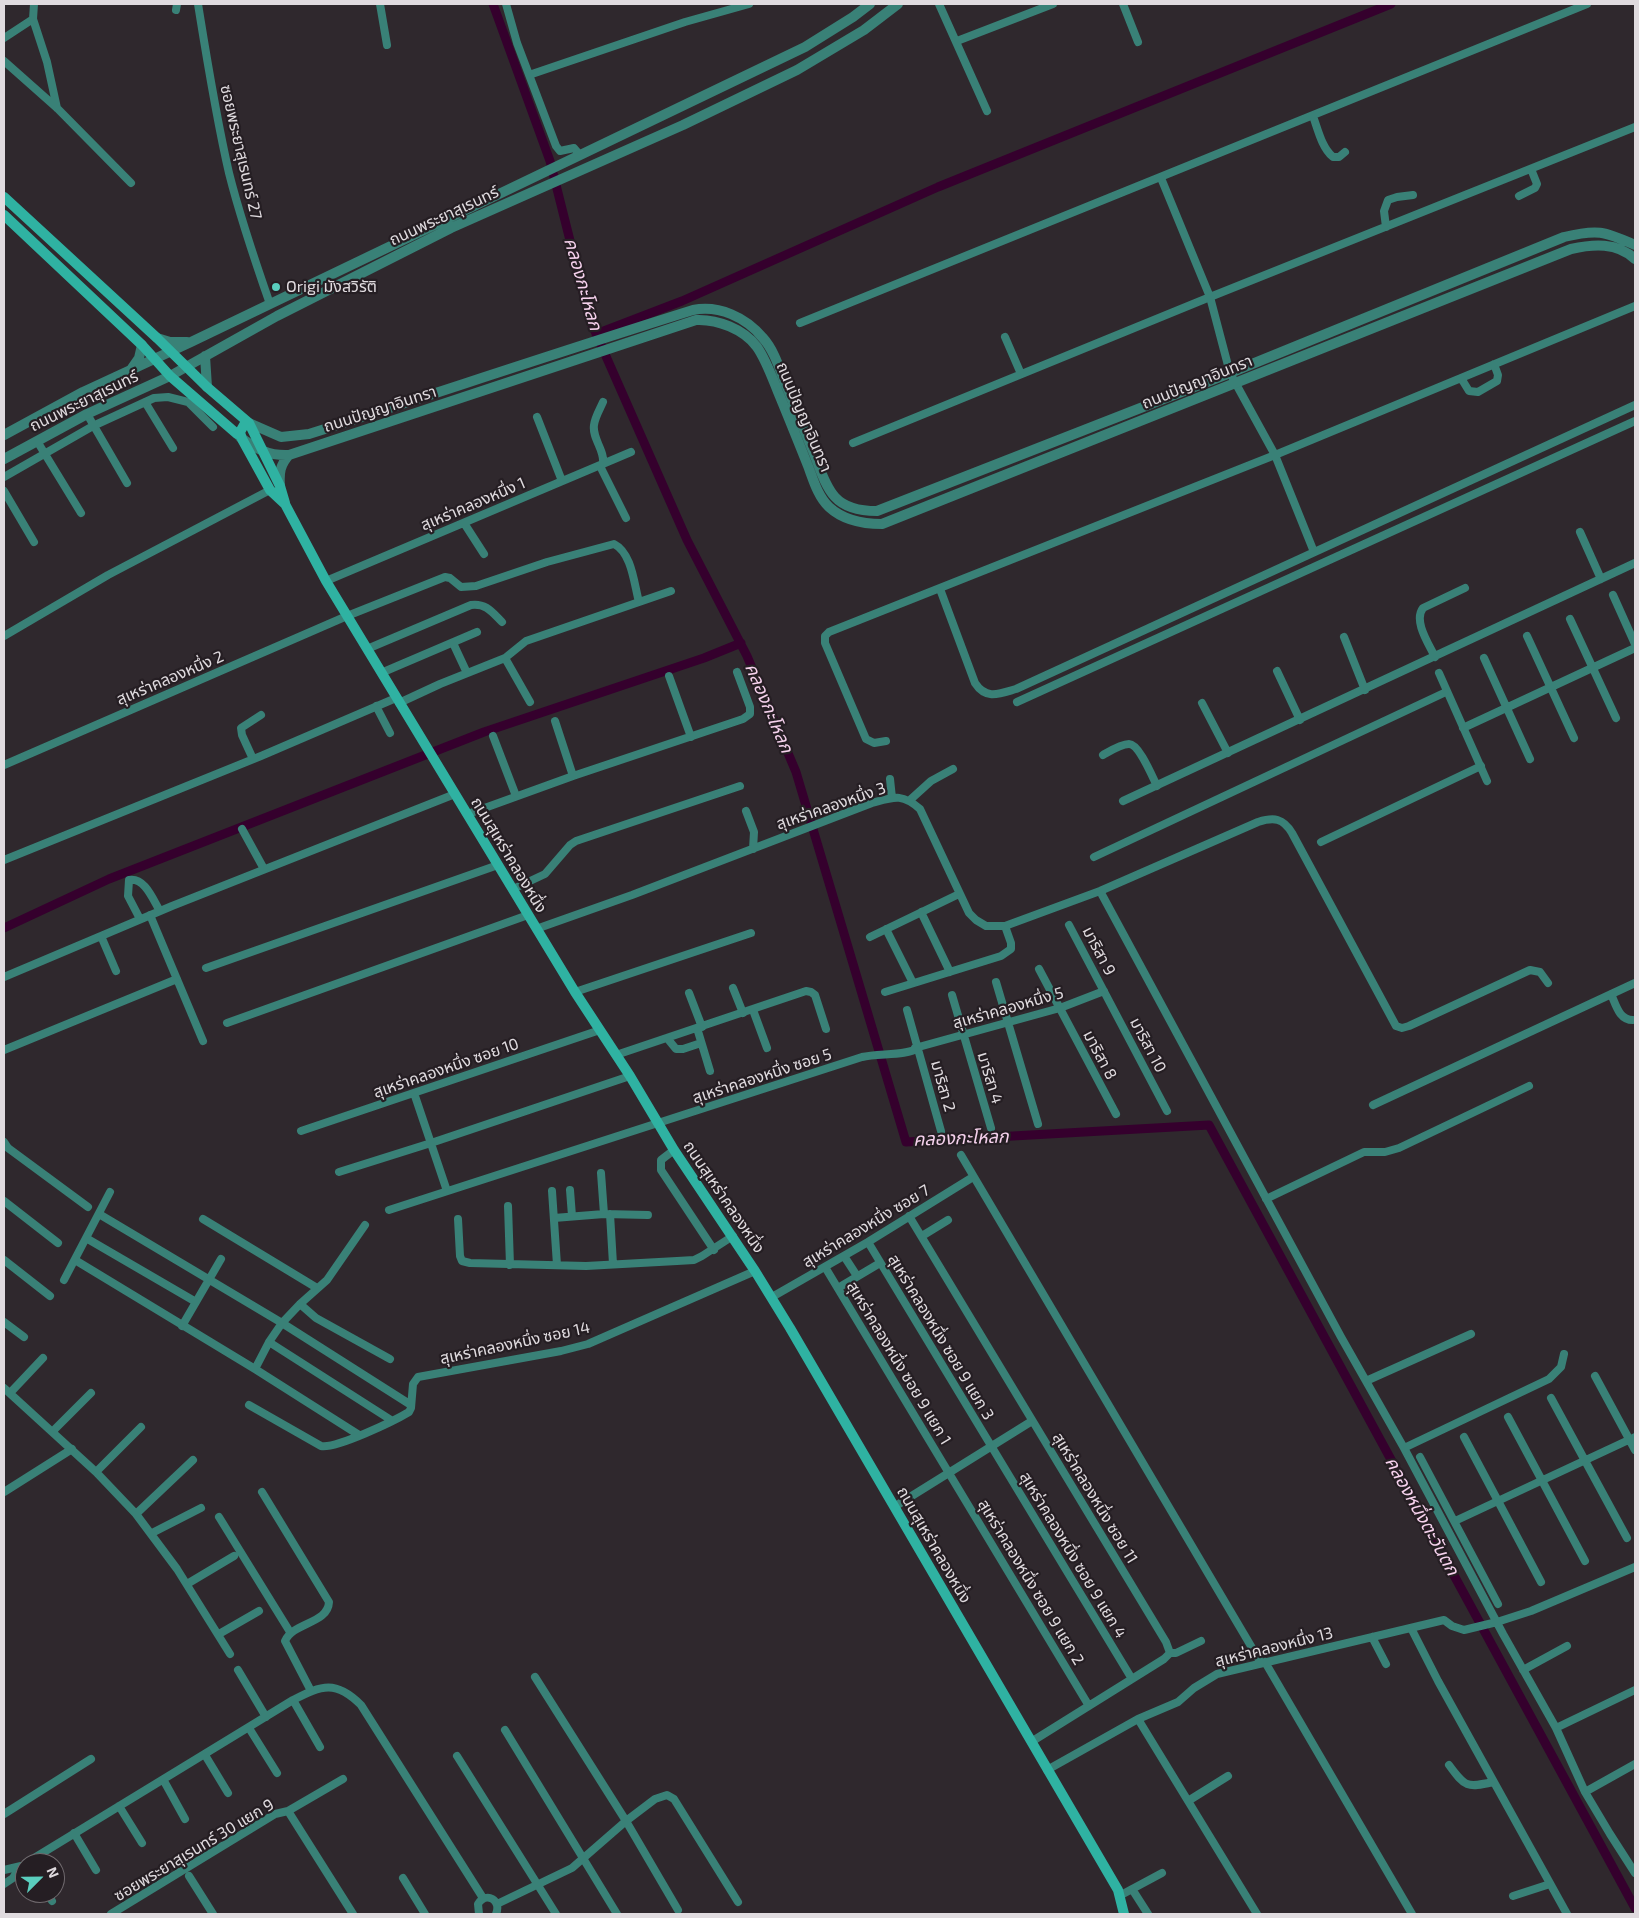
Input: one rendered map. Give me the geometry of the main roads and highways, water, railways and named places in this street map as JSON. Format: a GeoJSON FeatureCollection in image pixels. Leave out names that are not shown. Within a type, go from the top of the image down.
{"type":"FeatureCollection","features":[{"type":"Feature","properties":{"kind":"main road","name":"ถนนปัญญาอินทรา"},"geometry":{"type":"LineString","coordinates":[[4,197],[157,338],[207,387],[249,423]]}},
{"type":"Feature","properties":{"kind":"main road","name":"ถนนปัญญาอินทรา"},"geometry":{"type":"LineString","coordinates":[[4,215],[142,345],[170,376],[239,436]]}},
{"type":"Feature","properties":{"kind":"main road"},"geometry":{"type":"LineString","coordinates":[[239,436],[244,425],[249,423]]}},
{"type":"Feature","properties":{"kind":"main road","name":"ถนนสุเหร่าคลองหนึ่ง"},"geometry":{"type":"LineString","coordinates":[[249,423],[275,488]]}},
{"type":"Feature","properties":{"kind":"main road","name":"ถนนสุเหร่าคลองหนึ่ง"},"geometry":{"type":"LineString","coordinates":[[239,436],[285,504],[326,581],[536,929],[630,1076],[674,1150],[772,1297],[1120,1895],[1124,1914]]}},
{"type":"Feature","properties":{"kind":"waterway","name":"คลองกะโหลก"},"geometry":{"type":"LineString","coordinates":[[493,4],[550,161],[590,320],[687,540],[747,656],[796,772],[906,1142],[1209,1125],[1635,1908]]}},
{"type":"Feature","properties":{"kind":"waterway"},"geometry":{"type":"LineString","coordinates":[[596,334],[682,301],[938,187],[1391,4]]}},
{"type":"Feature","properties":{"kind":"waterway"},"geometry":{"type":"LineString","coordinates":[[4,928],[109,879],[484,732],[704,658],[741,643]]}},
{"type":"Feature","properties":{"kind":"place","name":"Origi มังสวิรัติ"},"geometry":{"type":"Point","coordinates":[276,287]}},
{"type":"Feature","properties":{"kind":"water label","name":"คลองหนึ่งตะวันตก"},"geometry":{"type":"Point","coordinates":[1422,1516]}}]}
